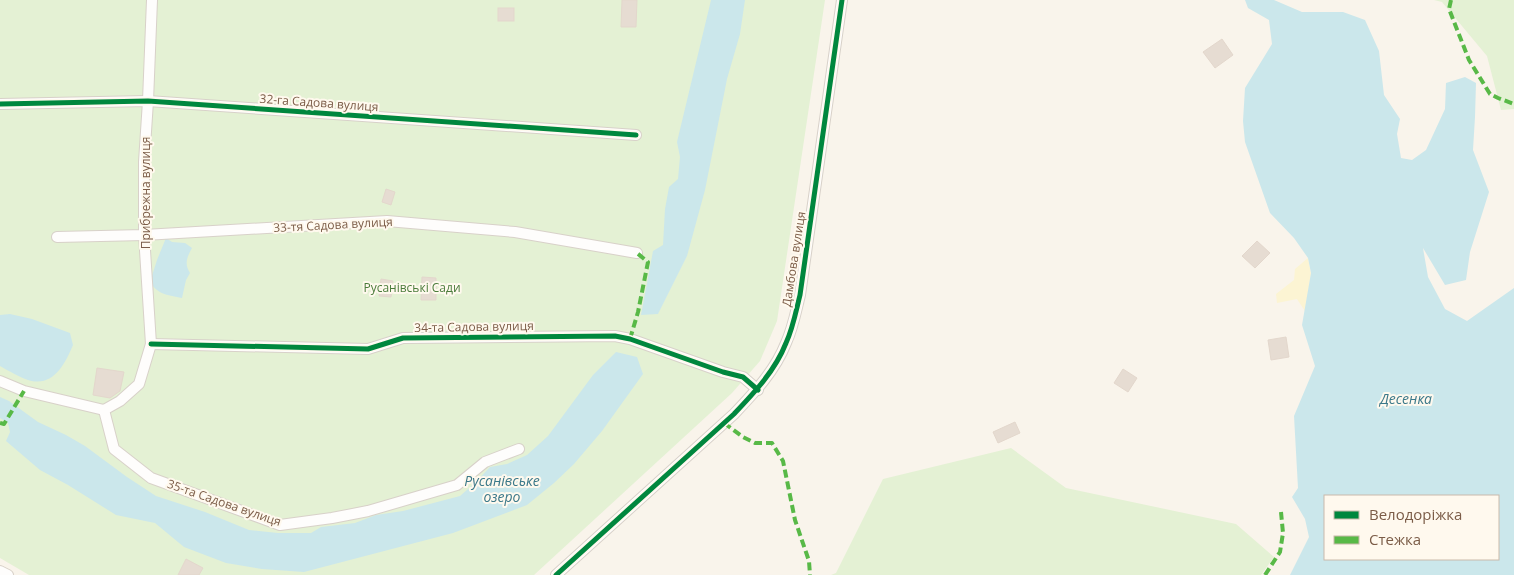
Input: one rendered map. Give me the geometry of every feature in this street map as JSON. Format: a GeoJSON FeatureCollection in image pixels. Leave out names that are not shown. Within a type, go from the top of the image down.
{"type":"FeatureCollection","features":[{"type":"Feature","properties":{"kind":"street","name":"Прибрежна вулиця"},"geometry":{"type":"LineString","coordinates":[[104,410],[120,401],[139,384],[151,344],[144,235],[144,162],[152,0]]}},
{"type":"Feature","properties":{"kind":"street","name":"Дамбова вулиця"},"geometry":{"type":"LineString","coordinates":[[556,575],[758,390],[787,342],[800,295],[842,0]]}},
{"type":"Feature","properties":{"kind":"street","name":"32-га Садова вулиця"},"geometry":{"type":"LineString","coordinates":[[0,104],[148,101],[636,136]]}},
{"type":"Feature","properties":{"kind":"street","name":"33-тя Садова вулиця"},"geometry":{"type":"LineString","coordinates":[[58,237],[144,235],[387,220],[516,232],[637,252]]}},
{"type":"Feature","properties":{"kind":"street","name":"34-та Садова вулиця"},"geometry":{"type":"LineString","coordinates":[[151,344],[368,349],[403,338],[615,336],[630,339],[723,372],[743,377],[758,390]]}},
{"type":"Feature","properties":{"kind":"street"},"geometry":{"type":"LineString","coordinates":[[0,380],[24,391],[104,410]]}},
{"type":"Feature","properties":{"kind":"street","name":"35-та Садова вулиця"},"geometry":{"type":"LineString","coordinates":[[104,410],[114,449],[151,478],[280,525],[368,511],[457,485],[485,462],[519,449]]}},
{"type":"Feature","properties":{"kind":"street"},"geometry":{"type":"LineString","coordinates":[[0,571],[8,575]]}},
{"type":"Feature","properties":{"kind":"green space","name":"Русанівські Сади"},"geometry":{"type":"Polygon","coordinates":[[[0,0],[825,0],[777,321],[760,361],[732,393],[534,575],[29,575],[0,558],[0,0]]]}},
{"type":"Feature","properties":{"kind":"green space"},"geometry":{"type":"Polygon","coordinates":[[[1434,0],[1514,0],[1514,109],[1501,110],[1487,56],[1442,2],[1434,0]]]}},
{"type":"Feature","properties":{"kind":"green space"},"geometry":{"type":"Polygon","coordinates":[[[1011,448],[1066,488],[1236,524],[1274,557],[1261,575],[831,575],[836,573],[883,479],[1011,448]]]}},
{"type":"Feature","properties":{"kind":"sand"},"geometry":{"type":"Polygon","coordinates":[[[1308,258],[1311,274],[1305,311],[1297,299],[1277,303],[1276,294],[1294,280],[1295,269],[1308,258]]]}},
{"type":"Feature","properties":{"kind":"water"},"geometry":{"type":"Polygon","coordinates":[[[711,0],[745,0],[740,34],[727,79],[705,190],[687,256],[658,314],[641,315],[653,251],[663,245],[665,209],[669,187],[678,179],[680,157],[677,142],[711,0]]]}},
{"type":"Feature","properties":{"kind":"water","name":"Десенка"},"geometry":{"type":"Polygon","coordinates":[[[1245,0],[1274,0],[1302,12],[1343,12],[1365,20],[1379,51],[1384,95],[1400,119],[1397,134],[1401,158],[1412,160],[1426,150],[1445,109],[1446,83],[1465,77],[1476,83],[1473,150],[1489,192],[1470,252],[1466,280],[1445,285],[1423,248],[1428,277],[1445,309],[1467,321],[1514,288],[1514,575],[1290,575],[1309,537],[1305,519],[1292,497],[1298,488],[1294,416],[1315,366],[1302,325],[1311,273],[1308,258],[1294,238],[1270,213],[1245,142],[1243,121],[1245,88],[1272,44],[1269,20],[1248,8],[1245,0]]]}},
{"type":"Feature","properties":{"kind":"water"},"geometry":{"type":"Polygon","coordinates":[[[166,238],[172,242],[185,243],[192,248],[187,260],[187,267],[190,273],[186,280],[182,298],[156,290],[150,282],[166,238]]]}},
{"type":"Feature","properties":{"kind":"water"},"geometry":{"type":"Polygon","coordinates":[[[10,314],[32,319],[70,333],[73,345],[57,373],[44,381],[37,382],[18,376],[0,366],[0,315],[10,314]]]}},
{"type":"Feature","properties":{"kind":"water","name":"Русанівське озеро"},"geometry":{"type":"Polygon","coordinates":[[[616,352],[637,357],[643,374],[602,431],[574,464],[527,505],[453,533],[304,572],[262,569],[226,563],[184,547],[155,523],[116,515],[40,470],[6,441],[10,432],[8,423],[0,418],[0,397],[9,401],[38,422],[85,446],[156,496],[205,512],[249,530],[278,533],[311,533],[321,527],[355,523],[376,515],[403,511],[460,496],[490,467],[507,464],[527,455],[548,436],[593,375],[616,352]]]}},
{"type":"Feature","properties":{"kind":"building"},"geometry":{"type":"Polygon","coordinates":[[[622,0],[637,0],[636,27],[621,27],[622,0]]]}},
{"type":"Feature","properties":{"kind":"building"},"geometry":{"type":"Polygon","coordinates":[[[498,8],[514,8],[514,21],[498,21],[498,8]]]}},
{"type":"Feature","properties":{"kind":"building"},"geometry":{"type":"Polygon","coordinates":[[[1222,39],[1233,55],[1215,68],[1203,52],[1222,39]]]}},
{"type":"Feature","properties":{"kind":"building"},"geometry":{"type":"Polygon","coordinates":[[[386,189],[395,192],[391,205],[382,202],[386,189]]]}},
{"type":"Feature","properties":{"kind":"building"},"geometry":{"type":"Polygon","coordinates":[[[1257,241],[1270,253],[1255,268],[1242,256],[1257,241]]]}},
{"type":"Feature","properties":{"kind":"building"},"geometry":{"type":"Polygon","coordinates":[[[422,277],[436,278],[436,300],[421,300],[422,277]]]}},
{"type":"Feature","properties":{"kind":"building"},"geometry":{"type":"Polygon","coordinates":[[[381,279],[393,281],[391,297],[379,296],[381,279]]]}},
{"type":"Feature","properties":{"kind":"building"},"geometry":{"type":"Polygon","coordinates":[[[1286,337],[1289,357],[1271,360],[1268,340],[1286,337]]]}},
{"type":"Feature","properties":{"kind":"building"},"geometry":{"type":"Polygon","coordinates":[[[97,368],[124,372],[120,391],[110,398],[93,395],[97,368]]]}},
{"type":"Feature","properties":{"kind":"building"},"geometry":{"type":"Polygon","coordinates":[[[1123,369],[1137,378],[1128,392],[1114,383],[1123,369]]]}},
{"type":"Feature","properties":{"kind":"building"},"geometry":{"type":"Polygon","coordinates":[[[1015,422],[1020,433],[998,443],[993,432],[1015,422]]]}},
{"type":"Feature","properties":{"kind":"building"},"geometry":{"type":"Polygon","coordinates":[[[186,559],[203,568],[199,575],[178,575],[186,559]]]}},
{"type":"Feature","properties":{"kind":"marked path"},"geometry":{"type":"LineString","coordinates":[[1451,0],[1449,9],[1469,60],[1490,94],[1514,104]]}},
{"type":"Feature","properties":{"kind":"marked path"},"geometry":{"type":"LineString","coordinates":[[630,339],[638,312],[648,262],[637,253]]}},
{"type":"Feature","properties":{"kind":"marked path"},"geometry":{"type":"LineString","coordinates":[[0,423],[4,424],[24,391]]}},
{"type":"Feature","properties":{"kind":"marked path"},"geometry":{"type":"LineString","coordinates":[[724,423],[755,443],[772,443],[783,461],[795,520],[809,561],[810,575]]}},
{"type":"Feature","properties":{"kind":"marked path"},"geometry":{"type":"LineString","coordinates":[[1265,575],[1280,552],[1283,533],[1281,512]]}},
{"type":"Feature","properties":{"kind":"cycle path"},"geometry":{"type":"LineString","coordinates":[[556,575],[734,414],[763,381],[781,353],[791,331],[800,295],[842,0]]}},
{"type":"Feature","properties":{"kind":"cycle path"},"geometry":{"type":"LineString","coordinates":[[0,104],[148,101],[636,135]]}},
{"type":"Feature","properties":{"kind":"cycle path"},"geometry":{"type":"LineString","coordinates":[[151,344],[368,349],[403,338],[615,336],[630,339],[723,372],[743,377],[758,390]]}}]}
